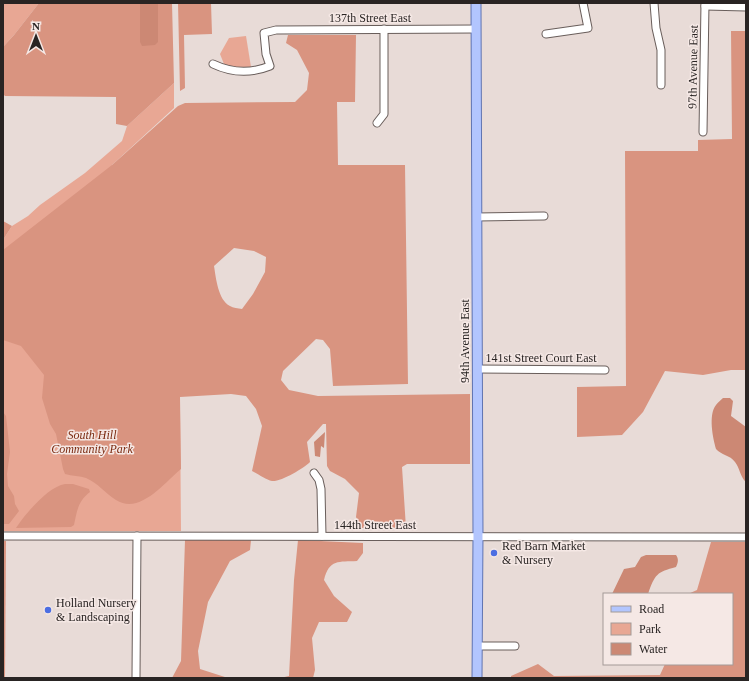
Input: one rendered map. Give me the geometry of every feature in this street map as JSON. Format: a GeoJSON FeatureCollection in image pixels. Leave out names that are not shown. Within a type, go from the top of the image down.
{"type":"FeatureCollection","features":[{"type":"Feature","properties":{"kind":"main road","name":"94th Avenue East"},"geometry":{"type":"LineString","coordinates":[[476,3],[478,536],[477,678]]}},
{"type":"Feature","properties":{"kind":"street"},"geometry":{"type":"LineString","coordinates":[[546,34],[588,28],[583,3]]}},
{"type":"Feature","properties":{"kind":"street"},"geometry":{"type":"LineString","coordinates":[[654,3],[656,28],[661,50],[661,85]]}},
{"type":"Feature","properties":{"kind":"street"},"geometry":{"type":"LineString","coordinates":[[705,5],[746,7]]}},
{"type":"Feature","properties":{"kind":"street","name":"97th Avenue East"},"geometry":{"type":"LineString","coordinates":[[703,132],[705,5]]}},
{"type":"Feature","properties":{"kind":"street"},"geometry":{"type":"LineString","coordinates":[[377,123],[384,114],[384,29]]}},
{"type":"Feature","properties":{"kind":"street","name":"137th Street East"},"geometry":{"type":"LineString","coordinates":[[212,64],[228,70],[244,72],[270,66],[266,54],[264,33],[276,30],[476,29]]}},
{"type":"Feature","properties":{"kind":"street"},"geometry":{"type":"LineString","coordinates":[[477,217],[544,216]]}},
{"type":"Feature","properties":{"kind":"street","name":"141st Street Court East"},"geometry":{"type":"LineString","coordinates":[[477,369],[605,370]]}},
{"type":"Feature","properties":{"kind":"street"},"geometry":{"type":"LineString","coordinates":[[314,473],[319,480],[321,488],[322,536]]}},
{"type":"Feature","properties":{"kind":"street","name":"144th Street East"},"geometry":{"type":"LineString","coordinates":[[3,536],[746,537]]}},
{"type":"Feature","properties":{"kind":"street"},"geometry":{"type":"LineString","coordinates":[[136,677],[137,536]]}},
{"type":"Feature","properties":{"kind":"street"},"geometry":{"type":"LineString","coordinates":[[477,646],[515,646]]}},
{"type":"Feature","properties":{"kind":"green space"},"geometry":{"type":"Polygon","coordinates":[[[3,3],[39,3],[3,47],[3,3]]]}},
{"type":"Feature","properties":{"kind":"green space"},"geometry":{"type":"Polygon","coordinates":[[[39,3],[140,3],[140,42],[158,42],[158,3],[172,3],[174,83],[127,126],[116,124],[116,97],[5,96],[3,94],[3,47],[39,3]]]}},
{"type":"Feature","properties":{"kind":"green space"},"geometry":{"type":"Polygon","coordinates":[[[178,3],[211,3],[212,34],[184,35],[185,88],[180,91],[178,3]]]}},
{"type":"Feature","properties":{"kind":"green space"},"geometry":{"type":"Polygon","coordinates":[[[731,31],[746,31],[746,370],[731,370],[703,375],[665,371],[643,412],[622,435],[577,437],[577,387],[626,386],[625,151],[698,151],[698,140],[732,139],[731,31]]]}},
{"type":"Feature","properties":{"kind":"green space"},"geometry":{"type":"Polygon","coordinates":[[[288,35],[356,35],[355,102],[337,102],[338,165],[405,165],[408,384],[333,386],[330,349],[323,340],[316,339],[283,371],[281,380],[289,390],[318,396],[470,394],[470,464],[407,464],[402,467],[406,528],[361,528],[356,517],[359,493],[345,479],[330,471],[327,466],[326,424],[323,424],[307,442],[310,462],[303,468],[276,481],[272,481],[252,471],[262,426],[256,409],[246,396],[231,394],[180,397],[181,469],[159,489],[143,500],[125,504],[116,500],[90,480],[84,477],[65,474],[56,434],[50,424],[42,398],[44,375],[21,346],[3,340],[3,250],[112,165],[178,106],[185,103],[295,102],[307,90],[309,73],[297,50],[286,43],[288,35]],[[234,248],[214,266],[220,294],[226,303],[231,307],[242,309],[253,294],[265,272],[266,257],[254,251],[234,248]]]}},
{"type":"Feature","properties":{"kind":"green space"},"geometry":{"type":"Polygon","coordinates":[[[246,36],[251,67],[233,67],[224,64],[220,54],[229,38],[246,36]]]}},
{"type":"Feature","properties":{"kind":"green space","name":"South Hill Community Park"},"geometry":{"type":"Polygon","coordinates":[[[174,83],[174,108],[112,165],[178,167],[181,531],[3,531],[3,240],[12,226],[28,216],[40,205],[85,173],[122,141],[127,126],[174,83]]]}},
{"type":"Feature","properties":{"kind":"green space"},"geometry":{"type":"Polygon","coordinates":[[[3,221],[12,226],[3,240],[3,221]]]}},
{"type":"Feature","properties":{"kind":"green space"},"geometry":{"type":"Polygon","coordinates":[[[3,412],[6,416],[10,452],[7,474],[8,486],[14,496],[15,504],[19,511],[9,524],[3,524],[3,412]]]}},
{"type":"Feature","properties":{"kind":"green space"},"geometry":{"type":"Polygon","coordinates":[[[65,484],[73,484],[89,489],[90,492],[80,503],[74,525],[71,527],[16,528],[31,508],[45,495],[65,484]]]}},
{"type":"Feature","properties":{"kind":"green space"},"geometry":{"type":"Polygon","coordinates":[[[185,540],[251,540],[250,550],[230,561],[208,602],[198,651],[200,669],[228,678],[172,678],[181,661],[185,540]]]}},
{"type":"Feature","properties":{"kind":"green space"},"geometry":{"type":"Polygon","coordinates":[[[298,540],[363,543],[363,553],[357,561],[340,562],[332,565],[326,573],[324,580],[334,596],[352,612],[347,622],[319,622],[312,638],[315,670],[313,678],[280,678],[289,676],[294,580],[298,540]]]}},
{"type":"Feature","properties":{"kind":"green space"},"geometry":{"type":"Polygon","coordinates":[[[3,541],[6,541],[5,678],[3,678],[3,541]]]}},
{"type":"Feature","properties":{"kind":"green space"},"geometry":{"type":"Polygon","coordinates":[[[711,542],[746,542],[746,678],[511,678],[511,676],[538,664],[554,676],[660,675],[665,665],[733,665],[733,593],[690,593],[697,590],[711,542]]]}},
{"type":"Feature","properties":{"kind":"water"},"geometry":{"type":"Polygon","coordinates":[[[140,3],[158,3],[158,42],[155,45],[142,46],[140,42],[140,3]]]}},
{"type":"Feature","properties":{"kind":"water"},"geometry":{"type":"Polygon","coordinates":[[[723,398],[730,398],[733,401],[731,416],[746,427],[746,482],[742,478],[737,464],[728,456],[720,453],[716,449],[712,427],[712,415],[716,405],[723,398]]]}},
{"type":"Feature","properties":{"kind":"water"},"geometry":{"type":"Polygon","coordinates":[[[325,432],[324,448],[321,446],[320,457],[315,456],[314,442],[325,432]]]}},
{"type":"Feature","properties":{"kind":"water"},"geometry":{"type":"Polygon","coordinates":[[[646,555],[676,555],[678,562],[676,567],[661,572],[655,578],[648,593],[612,593],[624,569],[635,567],[641,557],[646,555]]]}},
{"type":"Feature","properties":{"kind":"place","name":"Red Barn Market & Nursery"},"geometry":{"type":"Point","coordinates":[494,553]}},
{"type":"Feature","properties":{"kind":"place","name":"Holland Nursery & Landscaping"},"geometry":{"type":"Point","coordinates":[48,610]}}]}
